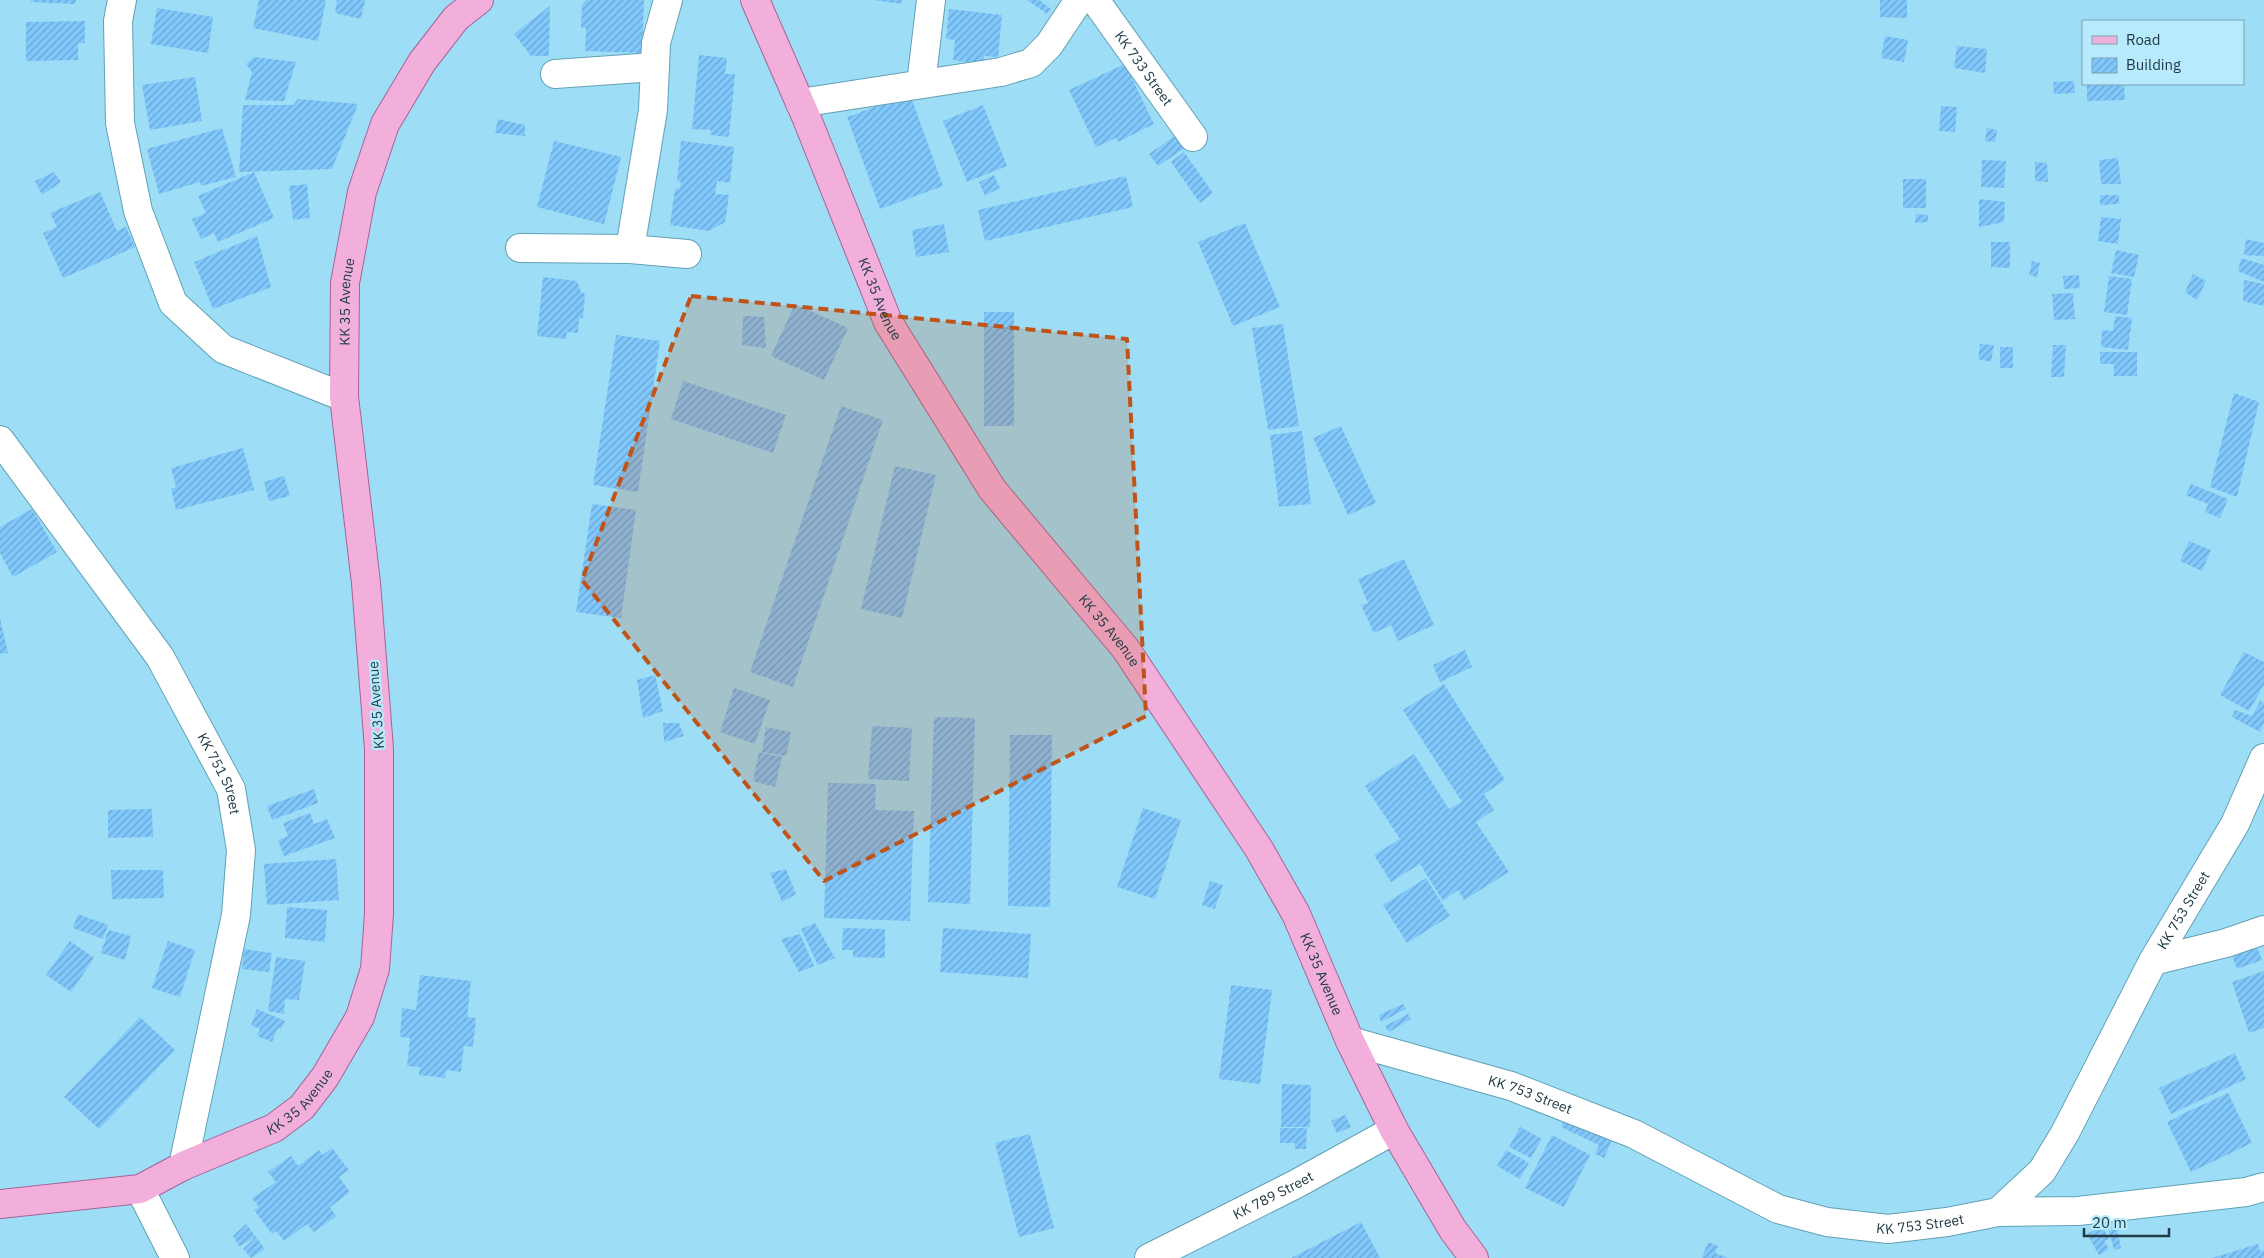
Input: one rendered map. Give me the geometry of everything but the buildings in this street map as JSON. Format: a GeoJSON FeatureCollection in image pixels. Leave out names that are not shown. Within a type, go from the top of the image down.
{"type":"FeatureCollection","features":[{"type":"Feature","properties":{"kind":"main road","name":"KK 35 Avenue"},"geometry":{"type":"LineString","coordinates":[[0,1204],[140,1189],[183,1166],[274,1128],[302,1107],[325,1077],[360,1017],[375,969],[379,914],[379,750],[366,583],[344,397],[345,283],[362,192],[384,124],[422,62],[456,18],[479,0]]}},
{"type":"Feature","properties":{"kind":"main road","name":"KK 35 Avenue"},"geometry":{"type":"LineString","coordinates":[[755,0],[800,103],[888,322],[992,489],[1125,648],[1259,849],[1296,914],[1350,1041],[1394,1130],[1453,1230],[1474,1258]]}},
{"type":"Feature","properties":{"kind":"street"},"geometry":{"type":"LineString","coordinates":[[122,0],[118,22],[120,123],[138,211],[173,303],[223,349],[344,397]]}},
{"type":"Feature","properties":{"kind":"street"},"geometry":{"type":"LineString","coordinates":[[630,249],[653,110],[656,43],[668,0]]}},
{"type":"Feature","properties":{"kind":"street"},"geometry":{"type":"LineString","coordinates":[[921,84],[931,0]]}},
{"type":"Feature","properties":{"kind":"street"},"geometry":{"type":"LineString","coordinates":[[800,103],[1001,72],[1031,63],[1049,45],[1079,0]]}},
{"type":"Feature","properties":{"kind":"street","name":"KK 733 Street"},"geometry":{"type":"LineString","coordinates":[[1094,0],[1193,137]]}},
{"type":"Feature","properties":{"kind":"street"},"geometry":{"type":"LineString","coordinates":[[555,74],[656,67]]}},
{"type":"Feature","properties":{"kind":"street"},"geometry":{"type":"LineString","coordinates":[[520,248],[630,249],[687,254]]}},
{"type":"Feature","properties":{"kind":"street","name":"KK 751 Street"},"geometry":{"type":"LineString","coordinates":[[0,440],[160,657],[231,789],[241,850],[236,916],[183,1166]]}},
{"type":"Feature","properties":{"kind":"street","name":"KK 753 Street"},"geometry":{"type":"LineString","coordinates":[[1350,1041],[1511,1086],[1634,1134],[1778,1209],[1819,1220],[1888,1229],[1947,1222],[1998,1212],[2042,1171],[2065,1133],[2153,961],[2234,824],[2264,758]]}},
{"type":"Feature","properties":{"kind":"street"},"geometry":{"type":"LineString","coordinates":[[2153,961],[2226,943],[2264,930]]}},
{"type":"Feature","properties":{"kind":"street","name":"KK 789 Street"},"geometry":{"type":"LineString","coordinates":[[1149,1258],[1296,1184],[1394,1130]]}},
{"type":"Feature","properties":{"kind":"street"},"geometry":{"type":"LineString","coordinates":[[1998,1212],[2078,1212],[2246,1192],[2264,1187]]}},
{"type":"Feature","properties":{"kind":"street"},"geometry":{"type":"LineString","coordinates":[[140,1189],[175,1258]]}},
{"type":"Feature","properties":{"kind":"highlighted area"},"geometry":{"type":"Polygon","coordinates":[[[691,296],[1127,339],[1146,716],[824,881],[582,580],[691,296]]]}}]}
